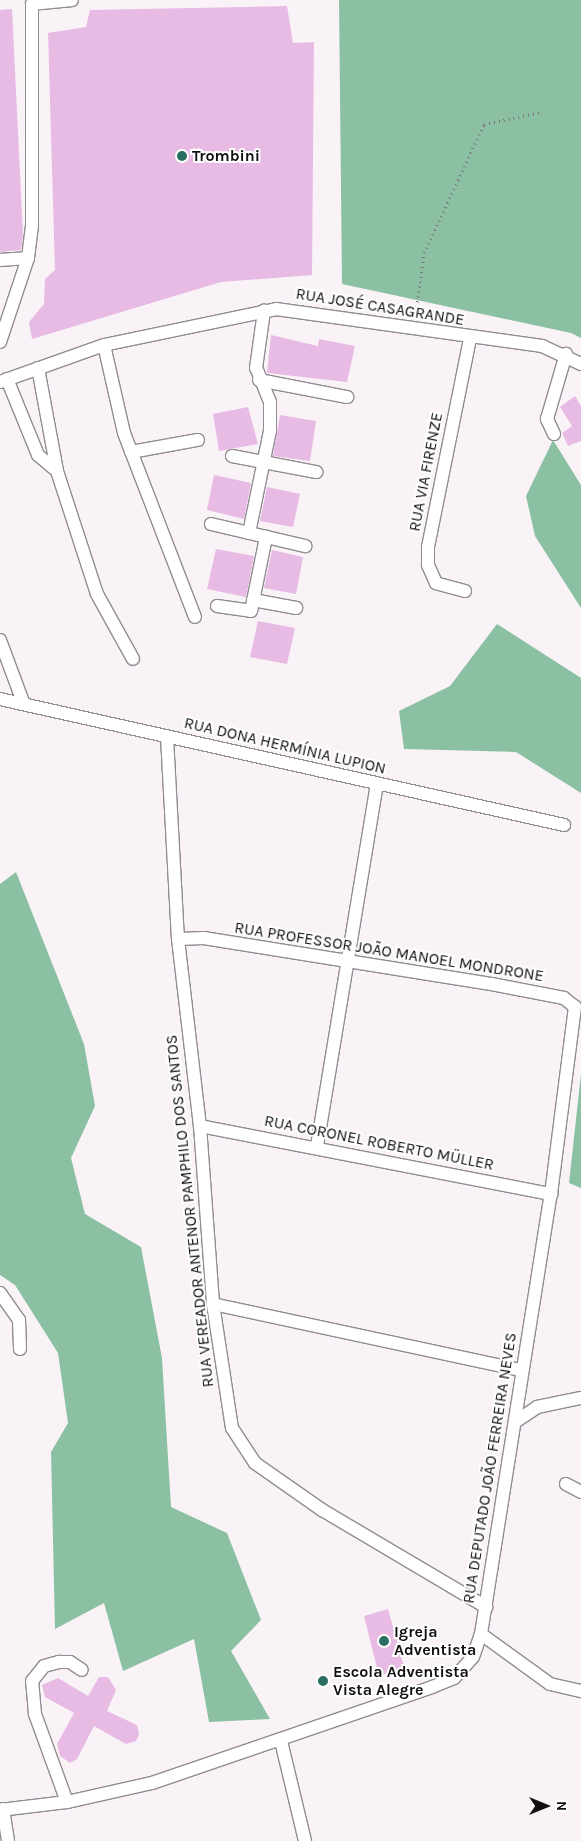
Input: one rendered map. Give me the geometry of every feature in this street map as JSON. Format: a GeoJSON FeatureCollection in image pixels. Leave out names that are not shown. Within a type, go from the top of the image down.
{"type":"FeatureCollection","features":[{"type":"Feature","properties":{"kind":"street"},"geometry":{"type":"LineString","coordinates":[[0,342],[28,258],[32,226],[28,2],[72,0]]}},
{"type":"Feature","properties":{"kind":"street"},"geometry":{"type":"LineString","coordinates":[[0,260],[28,258]]}},
{"type":"Feature","properties":{"kind":"street","name":"RUA JOSÉ CASAGRANDE"},"geometry":{"type":"LineString","coordinates":[[4,380],[104,345],[264,311],[308,310],[413,331],[470,338],[566,354],[581,364]]}},
{"type":"Feature","properties":{"kind":"street"},"geometry":{"type":"LineString","coordinates":[[249,533],[264,462],[270,402],[259,380],[264,311]]}},
{"type":"Feature","properties":{"kind":"street","name":"RUA VIA FIRENZE"},"geometry":{"type":"LineString","coordinates":[[464,591],[436,583],[428,565],[428,547],[470,338]]}},
{"type":"Feature","properties":{"kind":"street"},"geometry":{"type":"LineString","coordinates":[[104,345],[131,452],[195,617]]}},
{"type":"Feature","properties":{"kind":"street"},"geometry":{"type":"LineString","coordinates":[[554,434],[547,419],[566,354]]}},
{"type":"Feature","properties":{"kind":"street"},"geometry":{"type":"LineString","coordinates":[[38,368],[58,472],[97,594],[133,658]]}},
{"type":"Feature","properties":{"kind":"street"},"geometry":{"type":"LineString","coordinates":[[4,380],[38,455],[58,472]]}},
{"type":"Feature","properties":{"kind":"street"},"geometry":{"type":"LineString","coordinates":[[259,380],[347,397]]}},
{"type":"Feature","properties":{"kind":"street"},"geometry":{"type":"LineString","coordinates":[[131,452],[198,440]]}},
{"type":"Feature","properties":{"kind":"street"},"geometry":{"type":"LineString","coordinates":[[232,456],[316,472]]}},
{"type":"Feature","properties":{"kind":"street"},"geometry":{"type":"LineString","coordinates":[[211,524],[305,546]]}},
{"type":"Feature","properties":{"kind":"street"},"geometry":{"type":"LineString","coordinates":[[217,606],[251,611],[266,537]]}},
{"type":"Feature","properties":{"kind":"street"},"geometry":{"type":"LineString","coordinates":[[253,600],[296,608]]}},
{"type":"Feature","properties":{"kind":"street"},"geometry":{"type":"LineString","coordinates":[[0,640],[23,702]]}},
{"type":"Feature","properties":{"kind":"street","name":"RUA DONA HERMÍNIA LUPION"},"geometry":{"type":"LineString","coordinates":[[0,699],[23,702],[167,737],[293,761],[377,784],[564,825]]}},
{"type":"Feature","properties":{"kind":"street","name":"RUA VEREADOR ANTENOR PAMPHILO DOS SANTOS"},"geometry":{"type":"LineString","coordinates":[[167,737],[178,939],[200,1126],[213,1304],[222,1382],[232,1428],[243,1450],[322,1510],[486,1607]]}},
{"type":"Feature","properties":{"kind":"street"},"geometry":{"type":"LineString","coordinates":[[317,1146],[377,784]]}},
{"type":"Feature","properties":{"kind":"street","name":"RUA PROFESSOR JOÃO MANOEL MONDRONE"},"geometry":{"type":"LineString","coordinates":[[178,939],[204,938],[564,998],[576,1007],[576,1024]]}},
{"type":"Feature","properties":{"kind":"street","name":"RUA DEPUTADO JOÃO FERREIRA NEVES"},"geometry":{"type":"LineString","coordinates":[[1,1810],[66,1802],[152,1783],[281,1741],[454,1678],[473,1657],[481,1634],[486,1607],[515,1422],[521,1370],[551,1194],[576,1024]]}},
{"type":"Feature","properties":{"kind":"street","name":"RUA CORONEL ROBERTO MÜLLER"},"geometry":{"type":"LineString","coordinates":[[200,1126],[317,1146],[551,1194]]}},
{"type":"Feature","properties":{"kind":"street"},"geometry":{"type":"LineString","coordinates":[[0,1293],[19,1320],[20,1349]]}},
{"type":"Feature","properties":{"kind":"street"},"geometry":{"type":"LineString","coordinates":[[213,1304],[521,1370]]}},
{"type":"Feature","properties":{"kind":"street"},"geometry":{"type":"LineString","coordinates":[[515,1422],[537,1407],[581,1398]]}},
{"type":"Feature","properties":{"kind":"street"},"geometry":{"type":"LineString","coordinates":[[566,1484],[581,1492]]}},
{"type":"Feature","properties":{"kind":"street"},"geometry":{"type":"LineString","coordinates":[[481,1634],[550,1684],[581,1691]]}},
{"type":"Feature","properties":{"kind":"street"},"geometry":{"type":"LineString","coordinates":[[66,1802],[35,1714],[32,1681],[44,1666],[59,1662],[70,1662],[82,1670]]}},
{"type":"Feature","properties":{"kind":"street"},"geometry":{"type":"LineString","coordinates":[[281,1741],[305,1841]]}},
{"type":"Feature","properties":{"kind":"street"},"geometry":{"type":"LineString","coordinates":[[1,1810],[8,1841]]}},
{"type":"Feature","properties":{"kind":"path"},"geometry":{"type":"LineString","coordinates":[[413,331],[424,253],[484,124],[542,112]]}},
{"type":"Feature","properties":{"kind":"green space"},"geometry":{"type":"Polygon","coordinates":[[[339,0],[581,0],[581,338],[571,333],[342,284],[339,0]]]}},
{"type":"Feature","properties":{"kind":"green space"},"geometry":{"type":"Polygon","coordinates":[[[553,440],[581,485],[581,608],[535,536],[526,496],[553,440]]]}},
{"type":"Feature","properties":{"kind":"green space"},"geometry":{"type":"Polygon","coordinates":[[[497,624],[581,678],[581,793],[516,752],[404,749],[399,711],[450,686],[497,624]]]}},
{"type":"Feature","properties":{"kind":"green space"},"geometry":{"type":"Polygon","coordinates":[[[16,872],[84,1044],[95,1106],[71,1158],[85,1214],[141,1247],[162,1358],[171,1507],[227,1533],[261,1620],[231,1651],[270,1719],[209,1722],[194,1639],[123,1671],[104,1603],[55,1629],[51,1452],[68,1423],[58,1353],[15,1285],[0,1275],[0,884],[16,872]]]}},
{"type":"Feature","properties":{"kind":"green space"},"geometry":{"type":"Polygon","coordinates":[[[581,1074],[581,1188],[569,1183],[581,1074]]]}},
{"type":"Feature","properties":{"kind":"building","name":"Trombini"},"geometry":{"type":"Polygon","coordinates":[[[287,6],[293,43],[314,42],[312,275],[221,282],[32,339],[29,322],[44,304],[45,279],[55,270],[48,33],[86,27],[90,10],[287,6]]]}},
{"type":"Feature","properties":{"kind":"building"},"geometry":{"type":"Polygon","coordinates":[[[12,9],[23,235],[21,250],[0,252],[0,10],[12,9]]]}},
{"type":"Feature","properties":{"kind":"building"},"geometry":{"type":"Polygon","coordinates":[[[271,335],[318,346],[319,339],[355,346],[347,382],[267,373],[271,335]]]}},
{"type":"Feature","properties":{"kind":"building"},"geometry":{"type":"Polygon","coordinates":[[[575,396],[581,406],[581,441],[568,446],[562,433],[572,426],[560,407],[575,396]]]}},
{"type":"Feature","properties":{"kind":"building"},"geometry":{"type":"Polygon","coordinates":[[[248,407],[258,444],[219,451],[213,414],[248,407]]]}},
{"type":"Feature","properties":{"kind":"building"},"geometry":{"type":"Polygon","coordinates":[[[280,415],[316,421],[310,461],[273,456],[280,415]]]}},
{"type":"Feature","properties":{"kind":"building"},"geometry":{"type":"Polygon","coordinates":[[[214,475],[251,483],[244,519],[207,510],[214,475]]]}},
{"type":"Feature","properties":{"kind":"building"},"geometry":{"type":"Polygon","coordinates":[[[267,487],[300,494],[293,527],[260,521],[267,487]]]}},
{"type":"Feature","properties":{"kind":"building"},"geometry":{"type":"Polygon","coordinates":[[[216,549],[254,556],[246,597],[207,589],[216,549]]]}},
{"type":"Feature","properties":{"kind":"building"},"geometry":{"type":"Polygon","coordinates":[[[272,550],[303,557],[296,594],[264,588],[272,550]]]}},
{"type":"Feature","properties":{"kind":"building"},"geometry":{"type":"Polygon","coordinates":[[[258,621],[295,628],[287,664],[250,657],[258,621]]]}},
{"type":"Feature","properties":{"kind":"building","name":"Igreja Adventista"},"geometry":{"type":"Polygon","coordinates":[[[388,1609],[404,1667],[379,1676],[364,1616],[388,1609]]]}},
{"type":"Feature","properties":{"kind":"building"},"geometry":{"type":"Polygon","coordinates":[[[99,1677],[108,1677],[116,1690],[107,1711],[137,1725],[139,1734],[136,1741],[126,1744],[94,1726],[77,1759],[70,1763],[60,1756],[57,1744],[74,1713],[45,1697],[42,1685],[58,1678],[88,1696],[99,1677]]]}},
{"type":"Feature","properties":{"kind":"place","name":"Trombini"},"geometry":{"type":"Point","coordinates":[182,156]}},
{"type":"Feature","properties":{"kind":"place","name":"Igreja Adventista"},"geometry":{"type":"Point","coordinates":[384,1641]}},
{"type":"Feature","properties":{"kind":"place","name":"Escola Adventista Vista Alegre"},"geometry":{"type":"Point","coordinates":[323,1681]}}]}
